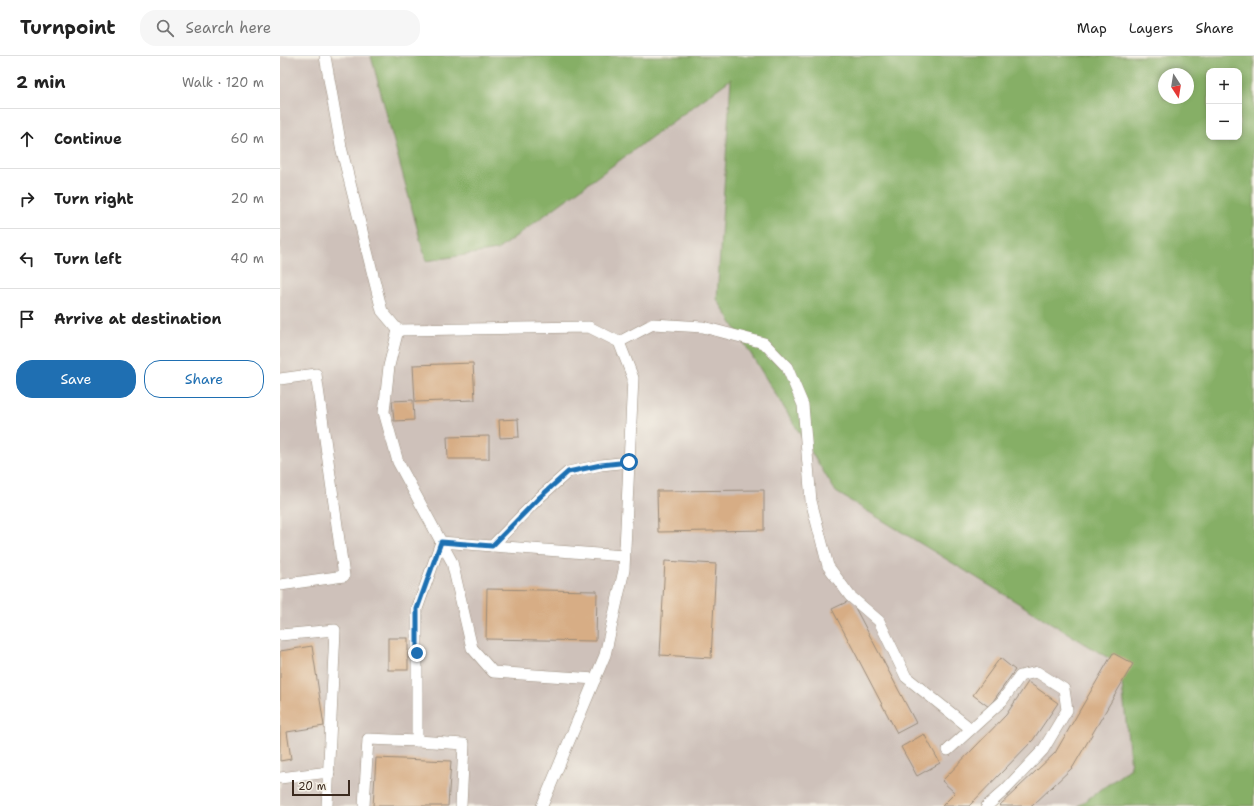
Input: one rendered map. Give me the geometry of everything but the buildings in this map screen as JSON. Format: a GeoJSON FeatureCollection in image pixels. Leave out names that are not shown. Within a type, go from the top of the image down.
{"type":"FeatureCollection","features":[{"type":"Feature","properties":{"kind":"lane"},"geometry":{"type":"LineString","coordinates":[[325,56],[341,147],[382,311],[398,330]]}},
{"type":"Feature","properties":{"kind":"lane"},"geometry":{"type":"LineString","coordinates":[[619,342],[653,324],[702,326],[764,343],[787,367],[803,405],[811,500],[828,566],[850,596],[879,621],[906,677],[971,730]]}},
{"type":"Feature","properties":{"kind":"lane"},"geometry":{"type":"LineString","coordinates":[[398,330],[589,327],[619,342],[634,378],[624,570],[605,655],[542,806]]}},
{"type":"Feature","properties":{"kind":"lane"},"geometry":{"type":"LineString","coordinates":[[398,330],[389,366],[384,412],[398,462],[452,562],[472,648],[493,672],[595,679]]}},
{"type":"Feature","properties":{"kind":"lane"},"geometry":{"type":"LineString","coordinates":[[280,379],[316,374],[344,576],[280,585]]}},
{"type":"Feature","properties":{"kind":"lane"},"geometry":{"type":"LineString","coordinates":[[492,546],[540,497],[568,472],[601,465],[629,462]]}},
{"type":"Feature","properties":{"kind":"lane"},"geometry":{"type":"LineString","coordinates":[[441,542],[624,556]]}},
{"type":"Feature","properties":{"kind":"lane"},"geometry":{"type":"LineString","coordinates":[[417,742],[417,609],[441,542]]}},
{"type":"Feature","properties":{"kind":"lane"},"geometry":{"type":"LineString","coordinates":[[280,635],[335,630],[327,806]]}},
{"type":"Feature","properties":{"kind":"lane"},"geometry":{"type":"LineString","coordinates":[[948,750],[1002,701],[1020,676],[1037,672],[1064,689],[1067,710],[1043,750],[1006,789],[987,806]]}},
{"type":"Feature","properties":{"kind":"lane"},"geometry":{"type":"LineString","coordinates":[[364,806],[368,739],[464,744],[461,806]]}},
{"type":"Feature","properties":{"kind":"lane"},"geometry":{"type":"LineString","coordinates":[[280,778],[329,772]]}},
{"type":"Feature","properties":{"kind":"shaded area"},"geometry":{"type":"Polygon","coordinates":[[[280,56],[371,56],[426,260],[497,250],[731,79],[717,299],[836,492],[1120,665],[1131,768],[1078,806],[280,806],[280,56]]]}},
{"type":"Feature","properties":{"kind":"green space"},"geometry":{"type":"Polygon","coordinates":[[[371,56],[1254,56],[1254,806],[1078,806],[1131,768],[1120,665],[836,492],[717,299],[731,79],[497,250],[426,261],[371,56]]]}},
{"type":"Feature","properties":{"kind":"route"},"geometry":{"type":"LineString","coordinates":[[417,653],[417,609],[441,542],[492,546],[540,497],[568,472],[601,465],[629,462]]}}]}
